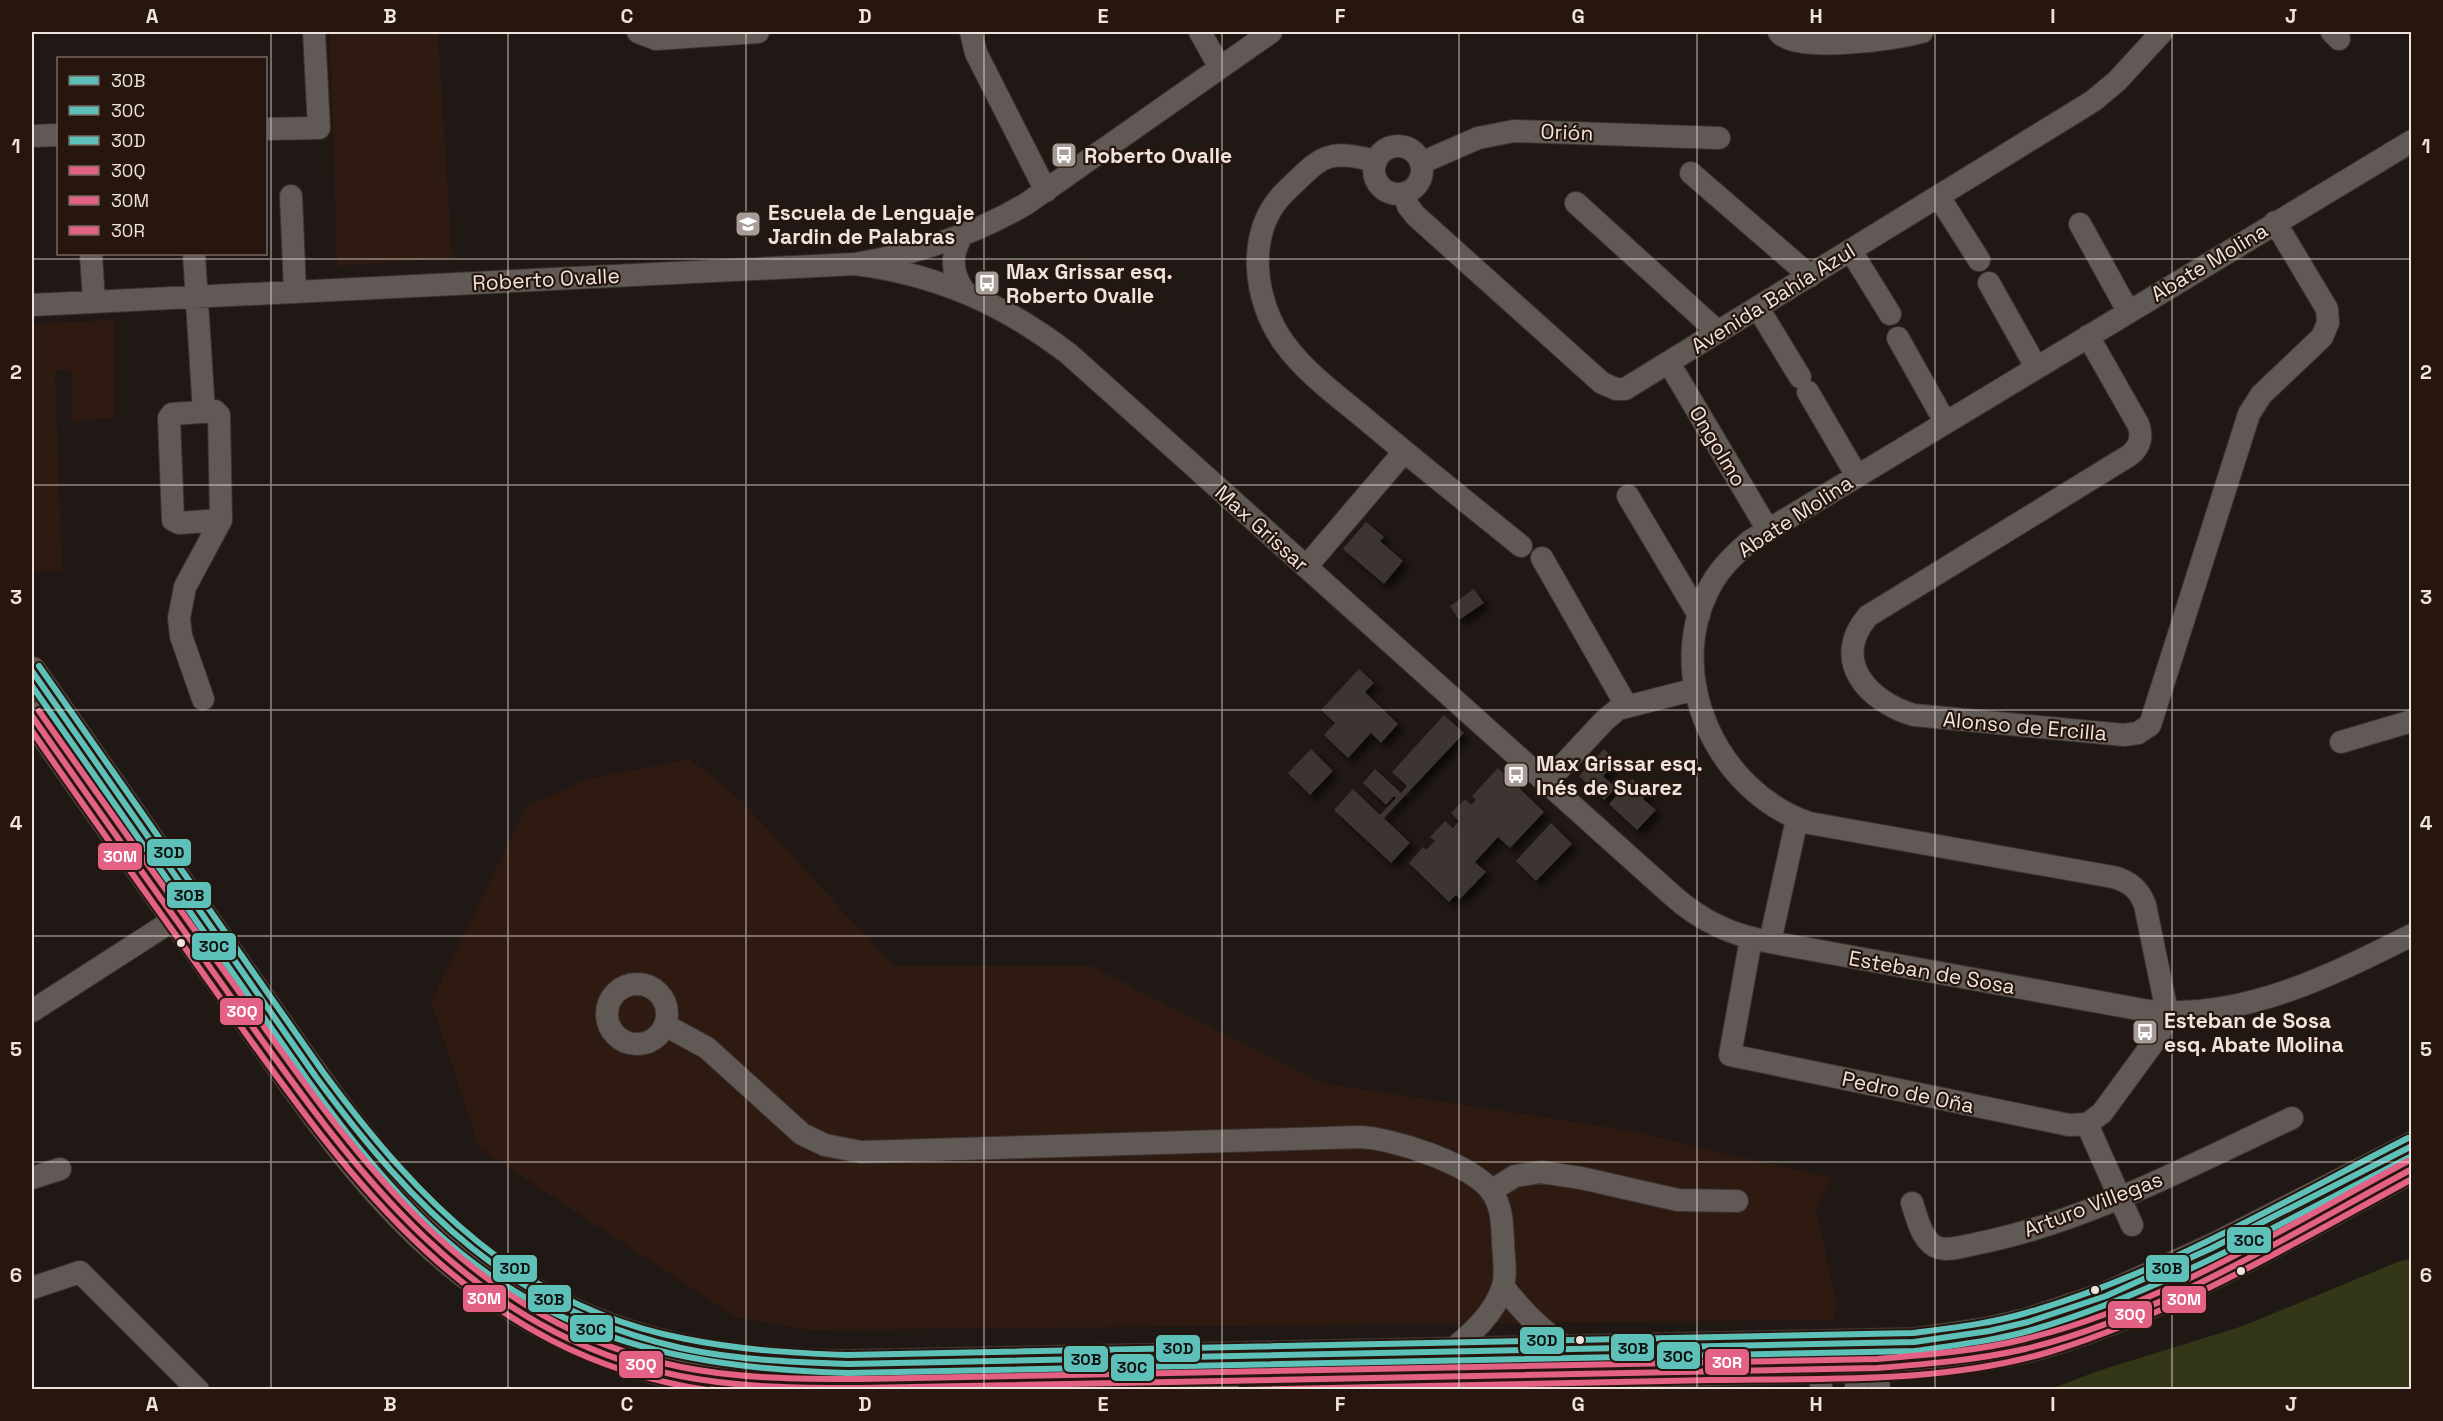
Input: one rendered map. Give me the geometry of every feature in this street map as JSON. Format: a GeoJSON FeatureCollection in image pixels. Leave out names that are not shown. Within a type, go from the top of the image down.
{"type":"FeatureCollection","features":[{"type":"Feature","properties":{"kind":"main road"},"geometry":{"type":"LineString","coordinates":[[32,671],[299,1053],[381,1159],[416,1199],[465,1245],[513,1280],[571,1312],[604,1327],[673,1347],[745,1359],[802,1364],[1914,1342],[1979,1333],[2028,1322],[2106,1296],[2198,1255],[2412,1146]]}},
{"type":"Feature","properties":{"kind":"main road"},"geometry":{"type":"LineString","coordinates":[[32,716],[321,1124],[376,1192],[412,1229],[451,1264],[505,1304],[582,1344],[639,1365],[697,1379],[737,1385],[819,1388],[1867,1379],[1947,1361],[2020,1350],[2102,1324],[2208,1277],[2412,1170]]}},
{"type":"Feature","properties":{"kind":"street"},"geometry":{"type":"LineString","coordinates":[[267,129],[319,128],[314,32]]}},
{"type":"Feature","properties":{"kind":"street"},"geometry":{"type":"LineString","coordinates":[[638,32],[656,39],[758,32]]}},
{"type":"Feature","properties":{"kind":"street"},"geometry":{"type":"LineString","coordinates":[[970,32],[976,53],[1046,191]]}},
{"type":"Feature","properties":{"kind":"street"},"geometry":{"type":"LineString","coordinates":[[1200,32],[1219,66]]}},
{"type":"Feature","properties":{"kind":"street","name":"Roberto Ovalle"},"geometry":{"type":"LineString","coordinates":[[32,304],[855,264],[909,253],[1006,216],[1046,191],[1219,66],[1271,32]]}},
{"type":"Feature","properties":{"kind":"street"},"geometry":{"type":"LineString","coordinates":[[1779,32],[1783,37],[1794,41],[1849,43],[1922,32]]}},
{"type":"Feature","properties":{"kind":"street","name":"Avenida Bahía Azul"},"geometry":{"type":"LineString","coordinates":[[1404,194],[1408,206],[1416,216],[1609,387],[1625,388],[2093,101],[2117,81],[2150,36]]}},
{"type":"Feature","properties":{"kind":"street","name":"Orión"},"geometry":{"type":"LineString","coordinates":[[1421,163],[1478,138],[1514,131],[1719,138]]}},
{"type":"Feature","properties":{"kind":"street"},"geometry":{"type":"LineString","coordinates":[[32,136],[57,135]]}},
{"type":"Feature","properties":{"kind":"street","name":"Abate Molina"},"geometry":{"type":"LineString","coordinates":[[2167,1012],[2145,905],[2138,891],[2123,880],[1827,827],[1782,813],[1755,794],[1731,768],[1711,736],[1695,688],[1693,651],[1699,615],[1721,569],[1735,554],[1768,530],[2412,141]]}},
{"type":"Feature","properties":{"kind":"street"},"geometry":{"type":"LineString","coordinates":[[1399,146],[1415,153],[1421,163],[1422,176],[1419,182],[1404,194],[1387,192],[1378,184],[1374,173],[1376,161],[1387,148],[1399,146]]}},
{"type":"Feature","properties":{"kind":"street"},"geometry":{"type":"LineString","coordinates":[[1376,161],[1342,154],[1326,157],[1317,162],[1271,209],[1260,232],[1258,256],[1264,301],[1272,322],[1284,343],[1314,376],[1521,546]]}},
{"type":"Feature","properties":{"kind":"street"},"geometry":{"type":"LineString","coordinates":[[1691,173],[1810,276]]}},
{"type":"Feature","properties":{"kind":"street"},"geometry":{"type":"LineString","coordinates":[[291,196],[295,291]]}},
{"type":"Feature","properties":{"kind":"street"},"geometry":{"type":"LineString","coordinates":[[1939,197],[1979,260]]}},
{"type":"Feature","properties":{"kind":"street"},"geometry":{"type":"LineString","coordinates":[[1576,203],[1718,332]]}},
{"type":"Feature","properties":{"kind":"street","name":"Alonso de Ercilla"},"geometry":{"type":"LineString","coordinates":[[2088,336],[2138,424],[2141,435],[2138,447],[2130,455],[1868,616],[1856,635],[1852,655],[1854,664],[1869,691],[1886,704],[1914,715],[2124,735],[2138,733],[2150,725],[2249,414],[2261,395],[2322,337],[2328,323],[2327,309],[2275,222]]}},
{"type":"Feature","properties":{"kind":"street"},"geometry":{"type":"LineString","coordinates":[[2080,224],[2128,311]]}},
{"type":"Feature","properties":{"kind":"street"},"geometry":{"type":"LineString","coordinates":[[963,234],[953,263],[954,273],[964,291]]}},
{"type":"Feature","properties":{"kind":"street"},"geometry":{"type":"LineString","coordinates":[[1851,251],[1890,314]]}},
{"type":"Feature","properties":{"kind":"street"},"geometry":{"type":"LineString","coordinates":[[92,255],[94,302]]}},
{"type":"Feature","properties":{"kind":"street"},"geometry":{"type":"LineString","coordinates":[[194,255],[204,412]]}},
{"type":"Feature","properties":{"kind":"street","name":"Max Grissar"},"geometry":{"type":"LineString","coordinates":[[855,264],[910,273],[964,291],[1025,323],[1069,354],[1546,783]]}},
{"type":"Feature","properties":{"kind":"street"},"geometry":{"type":"LineString","coordinates":[[1989,283],[2036,367]]}},
{"type":"Feature","properties":{"kind":"street"},"geometry":{"type":"LineString","coordinates":[[1758,308],[1857,476]]}},
{"type":"Feature","properties":{"kind":"street"},"geometry":{"type":"LineString","coordinates":[[1899,338],[1945,422]]}},
{"type":"Feature","properties":{"kind":"street","name":"Ongolmo"},"geometry":{"type":"LineString","coordinates":[[1668,363],[1768,530]]}},
{"type":"Feature","properties":{"kind":"street"},"geometry":{"type":"LineString","coordinates":[[203,699],[181,636],[180,608],[190,577],[221,520],[219,416],[216,411],[172,414],[169,418],[172,517],[175,522],[179,523],[221,520]]}},
{"type":"Feature","properties":{"kind":"street"},"geometry":{"type":"LineString","coordinates":[[1306,567],[1404,452]]}},
{"type":"Feature","properties":{"kind":"street"},"geometry":{"type":"LineString","coordinates":[[1628,496],[1699,615]]}},
{"type":"Feature","properties":{"kind":"street"},"geometry":{"type":"LineString","coordinates":[[1542,558],[1626,705]]}},
{"type":"Feature","properties":{"kind":"street"},"geometry":{"type":"LineString","coordinates":[[1546,783],[1604,721],[1626,705],[1695,688]]}},
{"type":"Feature","properties":{"kind":"street"},"geometry":{"type":"LineString","coordinates":[[2341,742],[2412,721]]}},
{"type":"Feature","properties":{"kind":"street","name":"Esteban de Sosa"},"geometry":{"type":"LineString","coordinates":[[1546,783],[1684,906],[1710,924],[1760,941],[2167,1012],[2200,1012],[2260,999],[2297,987],[2412,935]]}},
{"type":"Feature","properties":{"kind":"street"},"geometry":{"type":"LineString","coordinates":[[1760,941],[1797,819]]}},
{"type":"Feature","properties":{"kind":"street"},"geometry":{"type":"LineString","coordinates":[[32,1011],[175,919]]}},
{"type":"Feature","properties":{"kind":"street","name":"Pedro de Oña"},"geometry":{"type":"LineString","coordinates":[[1760,941],[1730,1055],[2069,1125],[2087,1124]]}},
{"type":"Feature","properties":{"kind":"street"},"geometry":{"type":"LineString","coordinates":[[2132,1226],[2087,1124],[2102,1113],[2159,1035],[2167,1012]]}},
{"type":"Feature","properties":{"kind":"street"},"geometry":{"type":"LineString","coordinates":[[665,1025],[706,1048],[802,1134],[825,1145],[843,1150],[861,1152],[1371,1137],[1397,1142],[1443,1161],[1474,1175],[1491,1191],[1497,1200],[1502,1222],[1503,1286],[1479,1324],[1448,1353]]}},
{"type":"Feature","properties":{"kind":"street","name":"Arturo Villegas"},"geometry":{"type":"LineString","coordinates":[[1911,1203],[1928,1242],[1933,1246],[1944,1249],[2017,1233],[2119,1198],[2292,1118]]}},
{"type":"Feature","properties":{"kind":"street"},"geometry":{"type":"LineString","coordinates":[[32,1178],[60,1169]]}},
{"type":"Feature","properties":{"kind":"street"},"geometry":{"type":"LineString","coordinates":[[1491,1191],[1515,1176],[1541,1172],[1581,1178],[1678,1200],[1737,1201]]}},
{"type":"Feature","properties":{"kind":"street"},"geometry":{"type":"LineString","coordinates":[[32,1288],[80,1272],[198,1389]]}},
{"type":"Feature","properties":{"kind":"street"},"geometry":{"type":"LineString","coordinates":[[1503,1286],[1538,1327],[1570,1350]]}},
{"type":"Feature","properties":{"kind":"shaded area"},"geometry":{"type":"Polygon","coordinates":[[[330,32],[438,32],[452,258],[337,266],[330,32]]]}},
{"type":"Feature","properties":{"kind":"shaded area"},"geometry":{"type":"Polygon","coordinates":[[[115,320],[115,417],[72,422],[72,371],[55,370],[62,572],[32,570],[32,324],[115,320]]]}},
{"type":"Feature","properties":{"kind":"shaded area"},"geometry":{"type":"Polygon","coordinates":[[[690,759],[742,801],[893,966],[1091,966],[1322,1083],[1626,1130],[1832,1178],[1816,1210],[1836,1300],[1835,1320],[809,1330],[735,1317],[479,1148],[431,1001],[527,806],[585,780],[690,759]]]}},
{"type":"Feature","properties":{"kind":"green space"},"geometry":{"type":"Polygon","coordinates":[[[2411,1259],[2411,1389],[2051,1389],[2098,1371],[2243,1326],[2400,1261],[2411,1259]]]}},
{"type":"Feature","properties":{"kind":"building"},"geometry":{"type":"Polygon","coordinates":[[[1366,522],[1384,537],[1380,541],[1403,561],[1384,584],[1343,549],[1366,522]]]}},
{"type":"Feature","properties":{"kind":"building"},"geometry":{"type":"Polygon","coordinates":[[[1474,589],[1484,603],[1459,620],[1450,606],[1474,589]]]}},
{"type":"Feature","properties":{"kind":"building"},"geometry":{"type":"Polygon","coordinates":[[[1359,669],[1374,683],[1365,692],[1398,724],[1381,743],[1371,733],[1348,758],[1324,735],[1335,723],[1321,710],[1359,669]]]}},
{"type":"Feature","properties":{"kind":"building"},"geometry":{"type":"Polygon","coordinates":[[[1444,715],[1464,733],[1384,818],[1410,843],[1391,863],[1334,810],[1353,789],[1380,815],[1396,798],[1394,796],[1386,805],[1363,783],[1375,769],[1401,793],[1407,786],[1392,772],[1444,715]]]}},
{"type":"Feature","properties":{"kind":"building"},"geometry":{"type":"Polygon","coordinates":[[[1311,749],[1333,771],[1310,795],[1288,773],[1311,749]]]}},
{"type":"Feature","properties":{"kind":"building"},"geometry":{"type":"Polygon","coordinates":[[[1604,749],[1617,762],[1603,776],[1616,788],[1604,800],[1579,776],[1604,749]]]}},
{"type":"Feature","properties":{"kind":"building"},"geometry":{"type":"Polygon","coordinates":[[[1498,768],[1544,812],[1510,848],[1498,837],[1475,862],[1486,872],[1460,899],[1456,895],[1449,902],[1409,863],[1423,847],[1426,850],[1435,841],[1430,837],[1445,821],[1453,828],[1459,821],[1451,813],[1465,799],[1471,805],[1476,800],[1472,796],[1498,768]]]}},
{"type":"Feature","properties":{"kind":"building"},"geometry":{"type":"Polygon","coordinates":[[[1632,779],[1648,793],[1643,799],[1656,810],[1637,830],[1609,804],[1632,779]]]}},
{"type":"Feature","properties":{"kind":"building"},"geometry":{"type":"Polygon","coordinates":[[[1551,823],[1572,844],[1536,881],[1516,861],[1551,823]]]}},
{"type":"Feature","properties":{"kind":"transit line","name":"30D"},"geometry":{"type":"LineString","coordinates":[[39,666],[323,1072],[397,1164],[436,1205],[478,1242],[524,1275],[573,1302],[627,1324],[686,1339],[726,1346],[848,1355],[1913,1333],[2012,1317],[2076,1297],[2173,1258],[2408,1138]]}},
{"type":"Feature","properties":{"kind":"transit line","name":"30B"},"geometry":{"type":"LineString","coordinates":[[32,671],[316,1077],[391,1170],[431,1211],[473,1248],[518,1281],[567,1309],[621,1331],[681,1348],[743,1358],[848,1364],[1914,1342],[1989,1331],[2028,1322],[2106,1296],[2212,1248],[2412,1146]]}},
{"type":"Feature","properties":{"kind":"transit line","name":"30C"},"geometry":{"type":"LineString","coordinates":[[32,686],[323,1101],[367,1158],[415,1211],[478,1267],[525,1298],[574,1322],[625,1341],[678,1355],[733,1365],[848,1373],[1915,1351],[2018,1334],[2081,1314],[2130,1295],[2225,1252],[2412,1156]]}},
{"type":"Feature","properties":{"kind":"transit line","name":"30R"},"geometry":{"type":"LineString","coordinates":[[39,711],[332,1120],[378,1176],[428,1228],[482,1275],[542,1314],[608,1346],[681,1367],[748,1376],[861,1379],[1877,1359],[1951,1352],[2025,1339],[2076,1325],[2125,1307],[2174,1286],[2269,1238],[2408,1161]]}},
{"type":"Feature","properties":{"kind":"transit line","name":"30Q"},"geometry":{"type":"LineString","coordinates":[[32,716],[327,1128],[374,1185],[424,1237],[479,1284],[539,1323],[606,1355],[680,1376],[748,1385],[861,1388],[1877,1368],[1952,1361],[2025,1349],[2075,1335],[2125,1317],[2272,1246],[2412,1169]]}},
{"type":"Feature","properties":{"kind":"transit line","name":"30M"},"geometry":{"type":"LineString","coordinates":[[32,731],[310,1121],[362,1185],[418,1243],[478,1295],[546,1337],[622,1370],[707,1390]]}},
{"type":"Feature","properties":{"kind":"transit line","name":"30M"},"geometry":{"type":"LineString","coordinates":[[1242,1390],[1839,1379],[1966,1370],[2049,1352],[2144,1318],[2235,1275],[2412,1179]]}},
{"type":"Feature","properties":{"kind":"place","name":"Roberto Ovalle"},"geometry":{"type":"Point","coordinates":[1064,155]}},
{"type":"Feature","properties":{"kind":"place","name":"Escuela de Lenguaje Jardin de Palabras"},"geometry":{"type":"Point","coordinates":[748,224]}},
{"type":"Feature","properties":{"kind":"place","name":"Max Grissar esq. Roberto Ovalle"},"geometry":{"type":"Point","coordinates":[987,283]}},
{"type":"Feature","properties":{"kind":"place","name":"Max Grissar esq. Inés de Suarez"},"geometry":{"type":"Point","coordinates":[1516,775]}},
{"type":"Feature","properties":{"kind":"place","name":"Esteban de Sosa esq. Abate Molina"},"geometry":{"type":"Point","coordinates":[2145,1032]}}]}
